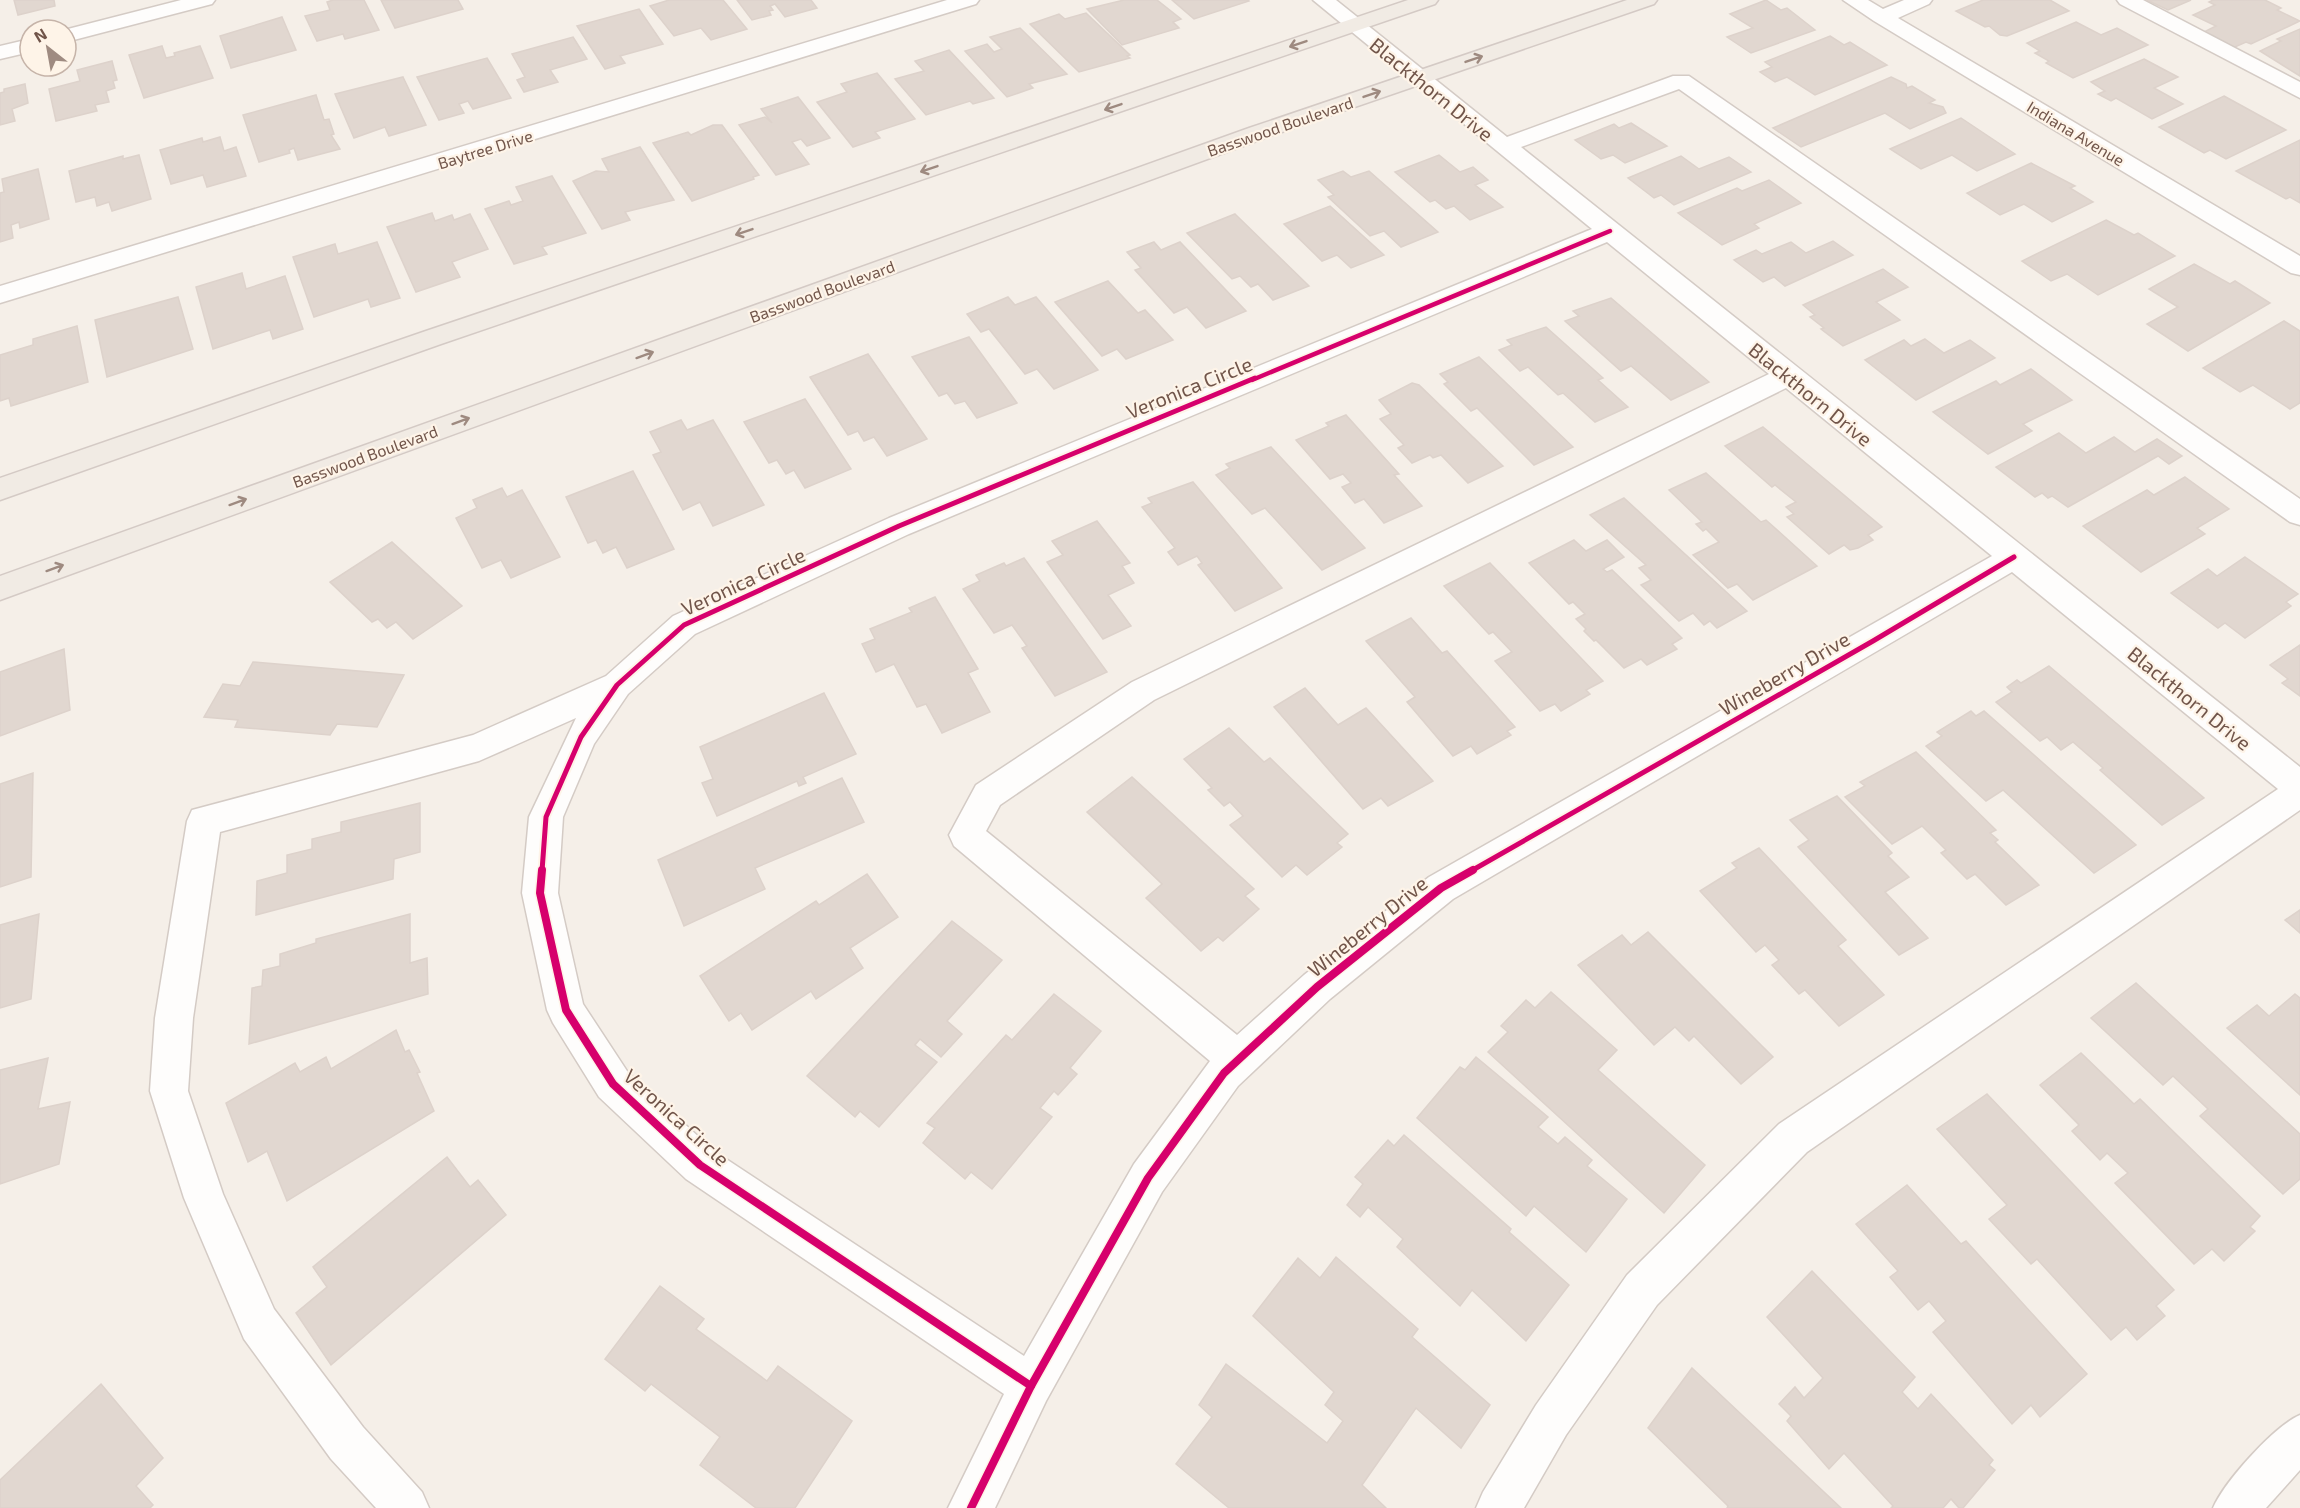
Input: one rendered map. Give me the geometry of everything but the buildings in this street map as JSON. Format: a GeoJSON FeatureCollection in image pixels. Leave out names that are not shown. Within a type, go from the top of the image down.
{"type":"FeatureCollection","features":[{"type":"Feature","properties":{"kind":"main road"},"geometry":{"type":"LineString","coordinates":[[0,489],[443,334],[1428,0]]}},
{"type":"Feature","properties":{"kind":"main road","name":"Basswood Boulevard"},"geometry":{"type":"LineString","coordinates":[[0,588],[1257,133],[1647,0]]}},
{"type":"Feature","properties":{"kind":"street"},"geometry":{"type":"LineString","coordinates":[[78,33],[205,0]]}},
{"type":"Feature","properties":{"kind":"street","name":"Baytree Drive"},"geometry":{"type":"LineString","coordinates":[[0,295],[969,0]]}},
{"type":"Feature","properties":{"kind":"street","name":"Blackthorn Drive"},"geometry":{"type":"LineString","coordinates":[[1323,0],[2300,787]]}},
{"type":"Feature","properties":{"kind":"street","name":"Indiana Avenue"},"geometry":{"type":"LineString","coordinates":[[1853,0],[2300,267]]}},
{"type":"Feature","properties":{"kind":"street"},"geometry":{"type":"LineString","coordinates":[[1881,17],[1922,0]]}},
{"type":"Feature","properties":{"kind":"street"},"geometry":{"type":"LineString","coordinates":[[2127,0],[2300,91]]}},
{"type":"Feature","properties":{"kind":"street"},"geometry":{"type":"LineString","coordinates":[[0,53],[18,48]]}},
{"type":"Feature","properties":{"kind":"street"},"geometry":{"type":"LineString","coordinates":[[1503,146],[1681,81],[2300,514]]}},
{"type":"Feature","properties":{"kind":"street","name":"Veronica Circle"},"geometry":{"type":"LineString","coordinates":[[1031,1386],[700,1165],[613,1084],[566,1010],[540,893],[546,817],[581,737],[617,685],[684,625],[899,526],[1610,231]]}},
{"type":"Feature","properties":{"kind":"street"},"geometry":{"type":"LineString","coordinates":[[1238,1060],[966,835],[988,795],[1143,691],[1789,375]]}},
{"type":"Feature","properties":{"kind":"street","name":"Wineberry Drive"},"geometry":{"type":"LineString","coordinates":[[971,1508],[1031,1386],[1148,1178],[1224,1073],[1317,987],[1441,888],[1873,641],[2014,557]]}},
{"type":"Feature","properties":{"kind":"street"},"geometry":{"type":"LineString","coordinates":[[406,1508],[347,1443],[259,1324],[204,1198],[169,1091],[174,1018],[204,821],[479,747],[617,685]]}},
{"type":"Feature","properties":{"kind":"street"},"geometry":{"type":"LineString","coordinates":[[1499,1508],[1551,1420],[1642,1290],[1793,1138],[2300,792]]}},
{"type":"Feature","properties":{"kind":"street"},"geometry":{"type":"LineString","coordinates":[[2236,1508],[2300,1437]]}},
{"type":"Feature","properties":{"kind":"cycle path"},"geometry":{"type":"LineString","coordinates":[[1031,1386],[700,1165],[613,1084],[566,1010],[540,893],[546,817],[581,737],[617,685],[684,625],[899,526],[1610,231]]}},
{"type":"Feature","properties":{"kind":"cycle path"},"geometry":{"type":"LineString","coordinates":[[971,1508],[1031,1386],[1148,1178],[1224,1073],[1317,987],[1441,888],[1873,641],[2014,557]]}}]}
